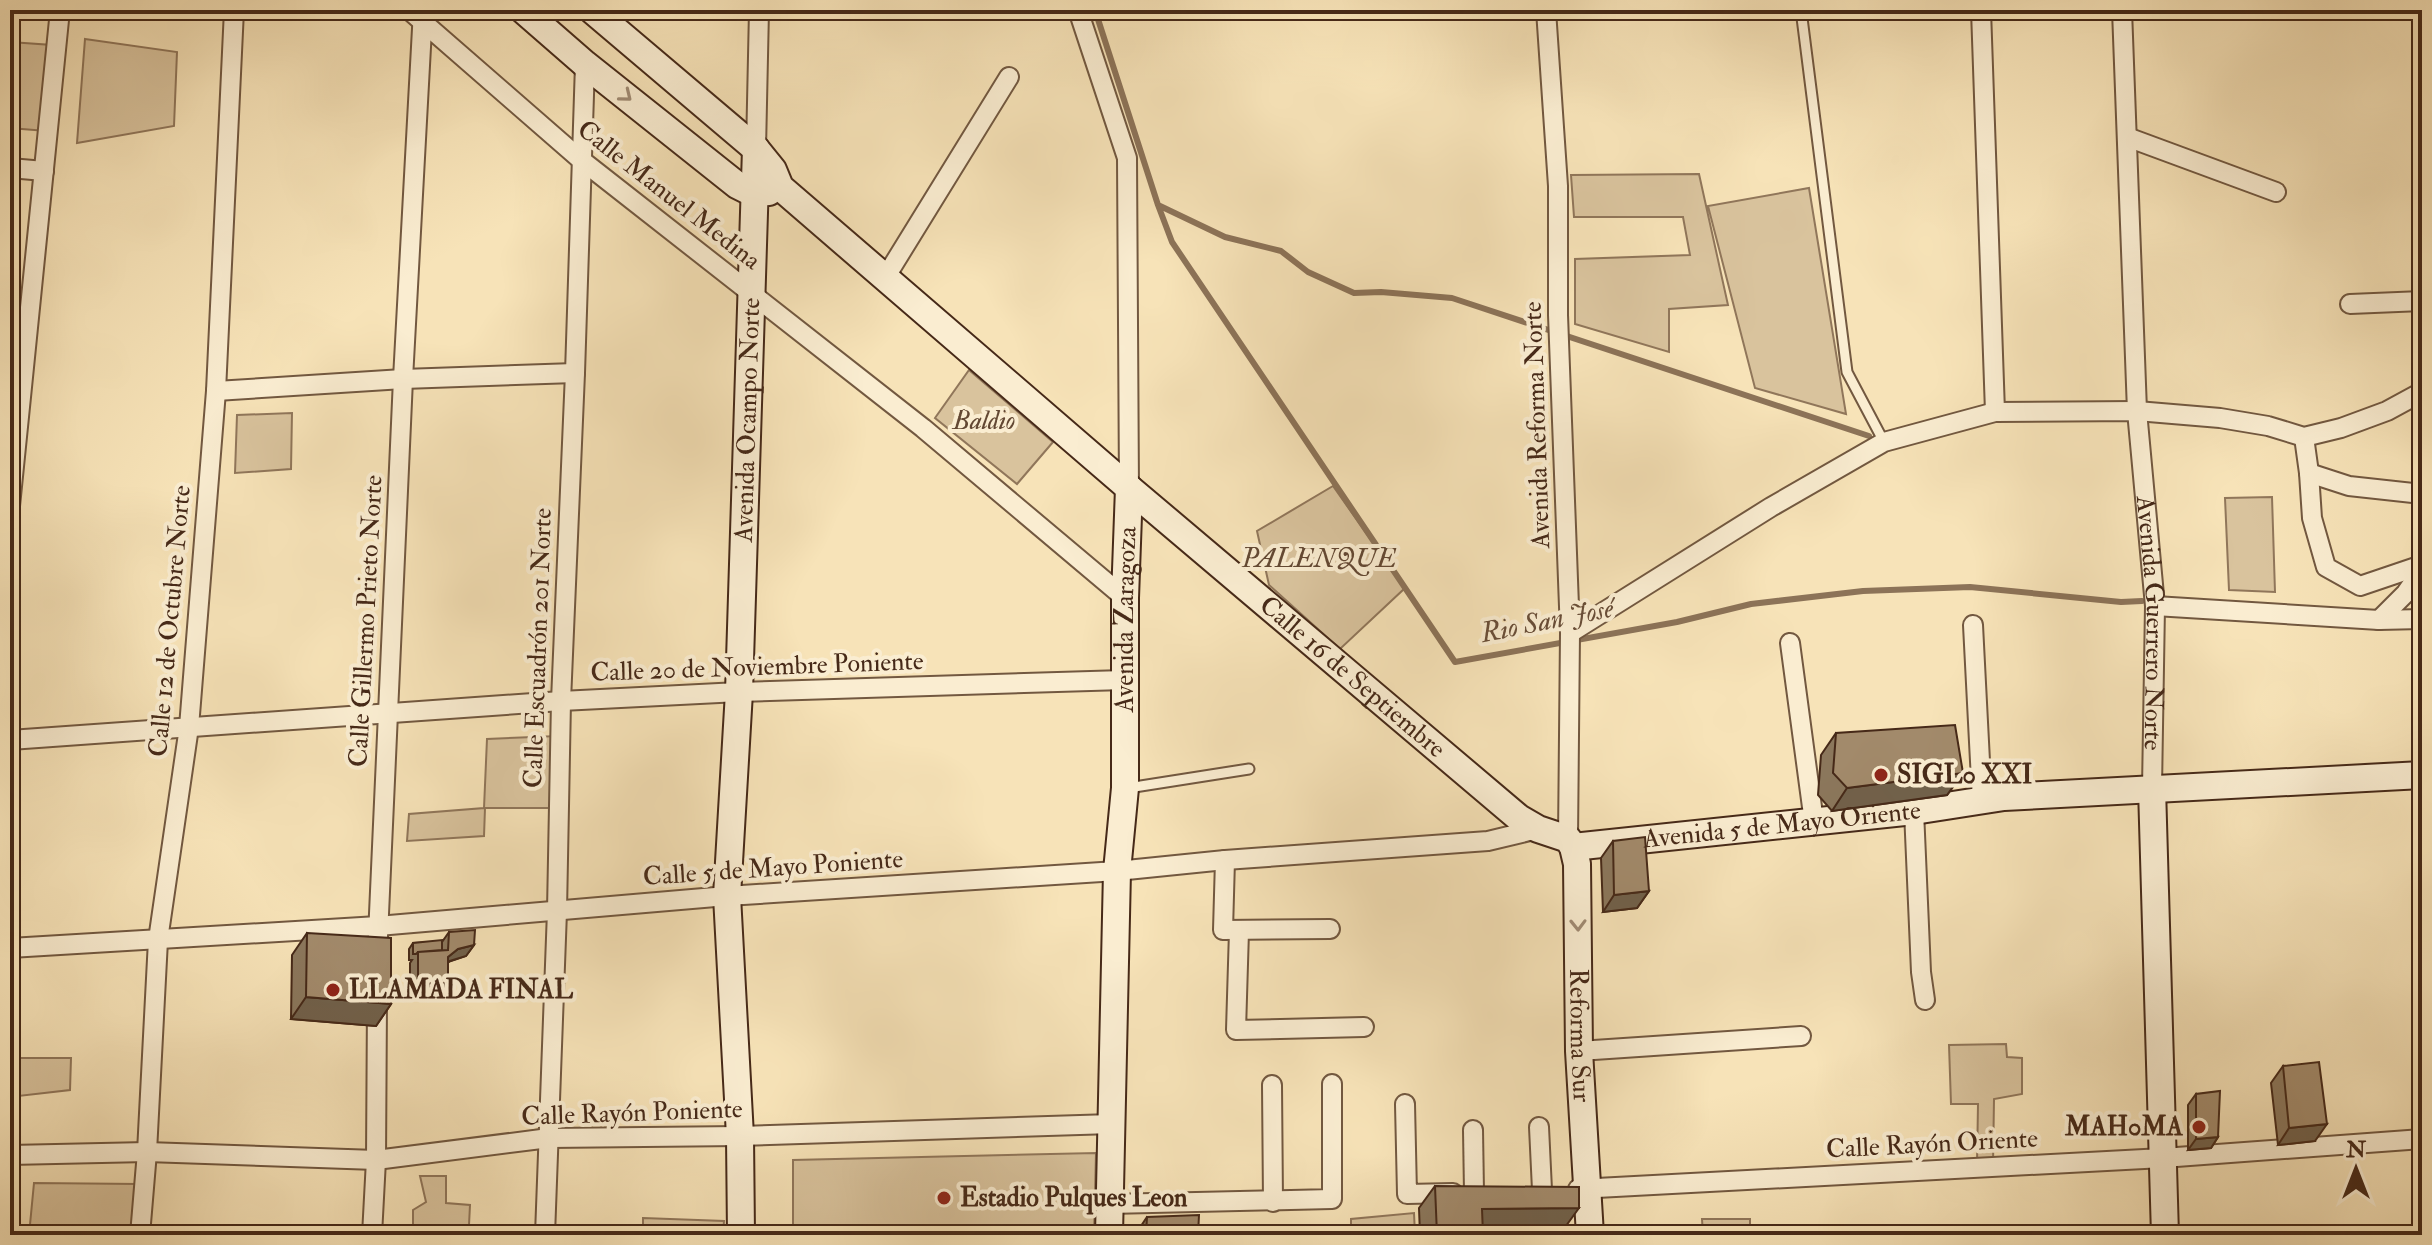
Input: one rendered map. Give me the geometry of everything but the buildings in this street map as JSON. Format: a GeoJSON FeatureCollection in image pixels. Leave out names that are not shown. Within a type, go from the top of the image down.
{"type":"FeatureCollection","features":[{"type":"Feature","properties":{"kind":"main road"},"geometry":{"type":"LineString","coordinates":[[523,10],[585,64],[737,185],[753,193],[768,193],[780,187]]}},
{"type":"Feature","properties":{"kind":"main road","name":"Calle 16 de Septiembre"},"geometry":{"type":"LineString","coordinates":[[592,10],[756,149],[773,170],[780,187],[1129,488],[1519,818],[1571,843]]}},
{"type":"Feature","properties":{"kind":"main road","name":"Avenida Ocampo Norte"},"geometry":{"type":"LineString","coordinates":[[739,692],[756,149]]}},
{"type":"Feature","properties":{"kind":"main road","name":"Avenida Zaragoza"},"geometry":{"type":"LineString","coordinates":[[1109,1235],[1117,871],[1125,788],[1125,598],[1129,488]]}},
{"type":"Feature","properties":{"kind":"main road"},"geometry":{"type":"LineString","coordinates":[[739,692],[727,896],[740,1136],[741,1235]]}},
{"type":"Feature","properties":{"kind":"main road","name":"Avenida 5 de Mayo Oriente"},"geometry":{"type":"LineString","coordinates":[[1571,843],[1814,822],[1982,800],[2422,775]]}},
{"type":"Feature","properties":{"kind":"main road","name":"Avenida Guerrero Norte"},"geometry":{"type":"LineString","coordinates":[[2152,788],[2165,1235]]}},
{"type":"Feature","properties":{"kind":"main road","name":"Reforma Sur"},"geometry":{"type":"LineString","coordinates":[[1571,843],[1577,864],[1579,1051],[1590,1235]]}},
{"type":"Feature","properties":{"kind":"street"},"geometry":{"type":"LineString","coordinates":[[10,506],[60,10]]}},
{"type":"Feature","properties":{"kind":"street","name":"Calle 12 de Octubre Norte"},"geometry":{"type":"LineString","coordinates":[[140,1235],[158,940],[189,727],[216,391],[234,10]]}},
{"type":"Feature","properties":{"kind":"street"},"geometry":{"type":"LineString","coordinates":[[756,149],[759,10]]}},
{"type":"Feature","properties":{"kind":"street","name":"Avenida Zaragoza"},"geometry":{"type":"LineString","coordinates":[[1078,10],[1127,158],[1129,488]]}},
{"type":"Feature","properties":{"kind":"street","name":"Avenida Reforma Norte"},"geometry":{"type":"LineString","coordinates":[[1546,10],[1558,186],[1558,315],[1570,633],[1571,843]]}},
{"type":"Feature","properties":{"kind":"street"},"geometry":{"type":"LineString","coordinates":[[1981,10],[1995,412]]}},
{"type":"Feature","properties":{"kind":"street","name":"Avenida Guerrero Norte"},"geometry":{"type":"LineString","coordinates":[[2122,10],[2137,411],[2155,606],[2152,788]]}},
{"type":"Feature","properties":{"kind":"street","name":"Calle Manuel Medina"},"geometry":{"type":"LineString","coordinates":[[418,14],[580,159],[923,428],[1125,598]]}},
{"type":"Feature","properties":{"kind":"street","name":"Calle Gillermo Prieto Norte"},"geometry":{"type":"LineString","coordinates":[[377,957],[418,14]]}},
{"type":"Feature","properties":{"kind":"street","name":"Calle Escuadrón 201 Norte"},"geometry":{"type":"LineString","coordinates":[[545,1235],[585,64]]}},
{"type":"Feature","properties":{"kind":"street"},"geometry":{"type":"LineString","coordinates":[[885,278],[1009,77]]}},
{"type":"Feature","properties":{"kind":"street"},"geometry":{"type":"LineString","coordinates":[[2127,137],[2276,192]]}},
{"type":"Feature","properties":{"kind":"street"},"geometry":{"type":"LineString","coordinates":[[10,168],[44,171]]}},
{"type":"Feature","properties":{"kind":"street"},"geometry":{"type":"LineString","coordinates":[[2350,304],[2422,301]]}},
{"type":"Feature","properties":{"kind":"street"},"geometry":{"type":"LineString","coordinates":[[216,391],[403,379],[575,373]]}},
{"type":"Feature","properties":{"kind":"street"},"geometry":{"type":"LineString","coordinates":[[1570,633],[1771,507],[1884,442],[1995,412],[2137,411],[2220,418],[2268,426],[2304,437],[2341,428],[2387,411],[2422,392]]}},
{"type":"Feature","properties":{"kind":"street"},"geometry":{"type":"LineString","coordinates":[[2304,437],[2312,518],[2326,567],[2360,586],[2422,568]]}},
{"type":"Feature","properties":{"kind":"street"},"geometry":{"type":"LineString","coordinates":[[2309,473],[2349,486],[2422,494]]}},
{"type":"Feature","properties":{"kind":"street"},"geometry":{"type":"LineString","coordinates":[[2379,620],[2406,593],[2422,568]]}},
{"type":"Feature","properties":{"kind":"street"},"geometry":{"type":"LineString","coordinates":[[2155,606],[2379,620],[2422,619]]}},
{"type":"Feature","properties":{"kind":"street"},"geometry":{"type":"LineString","coordinates":[[1973,625],[1982,800]]}},
{"type":"Feature","properties":{"kind":"street"},"geometry":{"type":"LineString","coordinates":[[1790,643],[1814,822]]}},
{"type":"Feature","properties":{"kind":"street","name":"Calle 20 de Noviembre Poniente"},"geometry":{"type":"LineString","coordinates":[[10,740],[561,701],[1124,680]]}},
{"type":"Feature","properties":{"kind":"street"},"geometry":{"type":"LineString","coordinates":[[1914,811],[1925,1000]]}},
{"type":"Feature","properties":{"kind":"street","name":"Calle 5 de Mayo Poniente"},"geometry":{"type":"LineString","coordinates":[[10,948],[378,926],[727,896],[1117,871],[1488,841],[1538,829]]}},
{"type":"Feature","properties":{"kind":"street"},"geometry":{"type":"LineString","coordinates":[[1225,860],[1223,930],[1330,929]]}},
{"type":"Feature","properties":{"kind":"street"},"geometry":{"type":"LineString","coordinates":[[1239,931],[1236,1030],[1364,1027]]}},
{"type":"Feature","properties":{"kind":"street"},"geometry":{"type":"LineString","coordinates":[[372,1235],[376,1160],[377,988]]}},
{"type":"Feature","properties":{"kind":"street"},"geometry":{"type":"LineString","coordinates":[[1579,1051],[1801,1036]]}},
{"type":"Feature","properties":{"kind":"street"},"geometry":{"type":"LineString","coordinates":[[1109,1204],[1332,1199],[1332,1084]]}},
{"type":"Feature","properties":{"kind":"street"},"geometry":{"type":"LineString","coordinates":[[1272,1085],[1273,1202]]}},
{"type":"Feature","properties":{"kind":"street"},"geometry":{"type":"LineString","coordinates":[[1405,1104],[1407,1194],[1481,1191],[1473,1130]]}},
{"type":"Feature","properties":{"kind":"street","name":"Calle Rayón Poniente"},"geometry":{"type":"LineString","coordinates":[[10,1155],[147,1152],[376,1160],[549,1138],[740,1136],[1112,1124]]}},
{"type":"Feature","properties":{"kind":"street","name":"Calle Rayón Oriente"},"geometry":{"type":"LineString","coordinates":[[1539,1127],[1535,1190],[2163,1158],[2422,1139]]}},
{"type":"Feature","properties":{"kind":"lane"},"geometry":{"type":"LineString","coordinates":[[1801,10],[1847,372],[1884,442]]}},
{"type":"Feature","properties":{"kind":"lane"},"geometry":{"type":"LineString","coordinates":[[1125,788],[1249,769]]}},
{"type":"Feature","properties":{"kind":"green space"},"geometry":{"type":"Polygon","coordinates":[[[85,39],[177,52],[174,126],[77,143],[85,39]]]}},
{"type":"Feature","properties":{"kind":"green space"},"geometry":{"type":"Polygon","coordinates":[[[10,42],[52,45],[46,131],[10,128],[10,42]]]}},
{"type":"Feature","properties":{"kind":"green space"},"geometry":{"type":"Polygon","coordinates":[[[1699,174],[1728,305],[1669,309],[1669,352],[1575,324],[1575,259],[1690,255],[1683,217],[1574,217],[1571,175],[1699,174]]]}},
{"type":"Feature","properties":{"kind":"green space"},"geometry":{"type":"Polygon","coordinates":[[[1809,188],[1846,414],[1755,388],[1708,206],[1809,188]]]}},
{"type":"Feature","properties":{"kind":"green space","name":"Baldio"},"geometry":{"type":"Polygon","coordinates":[[[969,370],[1053,442],[1017,484],[935,418],[969,370]]]}},
{"type":"Feature","properties":{"kind":"green space"},"geometry":{"type":"Polygon","coordinates":[[[292,413],[291,469],[235,473],[237,415],[292,413]]]}},
{"type":"Feature","properties":{"kind":"green space","name":"PALENQUE"},"geometry":{"type":"Polygon","coordinates":[[[1333,486],[1405,588],[1340,649],[1269,585],[1257,531],[1333,486]]]}},
{"type":"Feature","properties":{"kind":"green space"},"geometry":{"type":"Polygon","coordinates":[[[2272,497],[2275,592],[2229,590],[2225,498],[2272,497]]]}},
{"type":"Feature","properties":{"kind":"green space"},"geometry":{"type":"Polygon","coordinates":[[[558,736],[555,808],[485,808],[484,836],[407,841],[409,814],[484,808],[487,739],[558,736]]]}},
{"type":"Feature","properties":{"kind":"green space"},"geometry":{"type":"Polygon","coordinates":[[[2006,1044],[2007,1057],[2022,1058],[2022,1094],[1994,1099],[1993,1165],[1977,1165],[1978,1104],[1951,1104],[1949,1045],[2006,1044]]]}},
{"type":"Feature","properties":{"kind":"green space"},"geometry":{"type":"Polygon","coordinates":[[[10,1058],[71,1058],[70,1090],[10,1097],[10,1058]]]}},
{"type":"Feature","properties":{"kind":"green space","name":"Estadio Pulques Leon"},"geometry":{"type":"Polygon","coordinates":[[[1096,1153],[1094,1235],[793,1235],[793,1160],[1096,1153]]]}},
{"type":"Feature","properties":{"kind":"green space"},"geometry":{"type":"Polygon","coordinates":[[[420,1176],[446,1176],[446,1203],[470,1205],[469,1225],[413,1225],[413,1210],[426,1202],[420,1176]]]}},
{"type":"Feature","properties":{"kind":"green space"},"geometry":{"type":"Polygon","coordinates":[[[34,1183],[139,1184],[135,1235],[29,1235],[34,1183]]]}},
{"type":"Feature","properties":{"kind":"green space"},"geometry":{"type":"Polygon","coordinates":[[[1414,1213],[1415,1235],[1217,1235],[1351,1231],[1351,1219],[1414,1213]]]}},
{"type":"Feature","properties":{"kind":"green space"},"geometry":{"type":"Polygon","coordinates":[[[643,1218],[724,1221],[723,1235],[643,1235],[643,1218]]]}},
{"type":"Feature","properties":{"kind":"green space"},"geometry":{"type":"Polygon","coordinates":[[[1702,1219],[1750,1219],[1750,1235],[1703,1235],[1702,1219]]]}},
{"type":"Feature","properties":{"kind":"waterway","name":"Rio San José"},"geometry":{"type":"LineString","coordinates":[[1095,10],[1158,205],[1225,237],[1281,251],[1308,272],[1354,293],[1452,298],[1869,436]]}},
{"type":"Feature","properties":{"kind":"waterway","name":"Rio San José"},"geometry":{"type":"LineString","coordinates":[[1158,205],[1172,242],[1455,662],[1677,622],[1751,604],[1863,591],[1970,587],[2121,602],[2142,601]]}},
{"type":"Feature","properties":{"kind":"place","name":"SIGL0 XXI"},"geometry":{"type":"Point","coordinates":[1881,775]}},
{"type":"Feature","properties":{"kind":"place","name":"LLAMADA FINAL"},"geometry":{"type":"Point","coordinates":[333,990]}},
{"type":"Feature","properties":{"kind":"place","name":"MAH0MA"},"geometry":{"type":"Point","coordinates":[2199,1127]}},
{"type":"Feature","properties":{"kind":"place","name":"Estadio Pulques Leon"},"geometry":{"type":"Point","coordinates":[944,1198]}}]}
